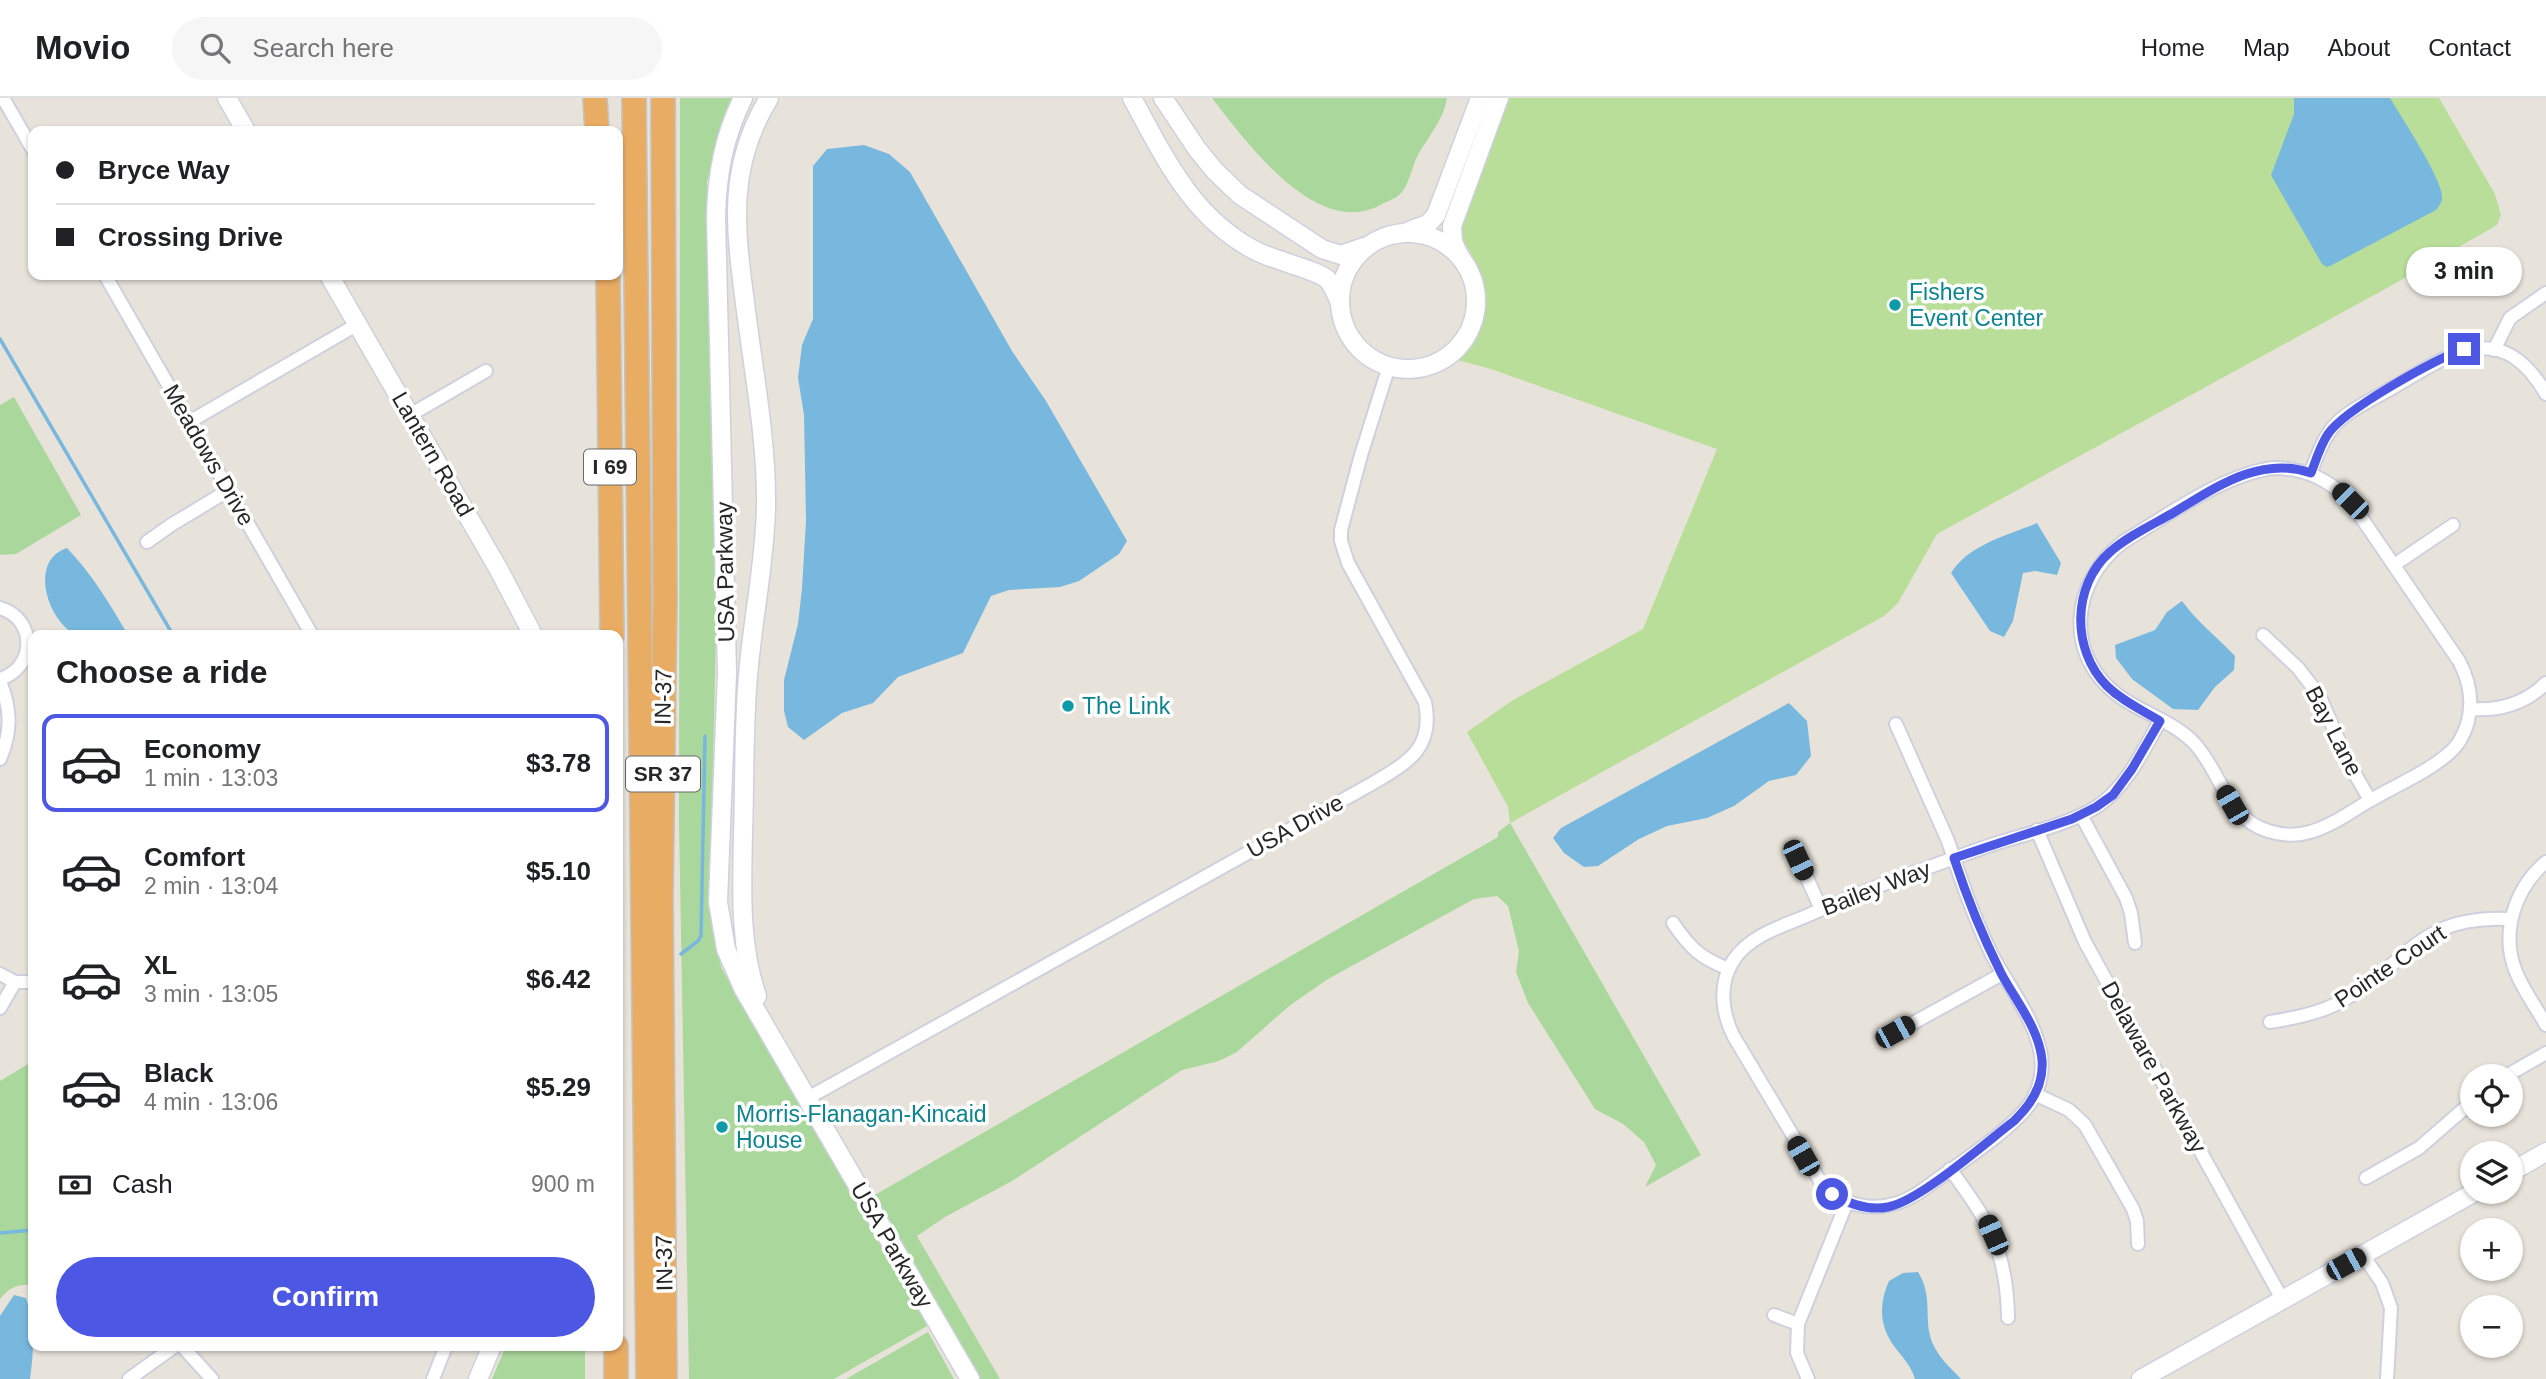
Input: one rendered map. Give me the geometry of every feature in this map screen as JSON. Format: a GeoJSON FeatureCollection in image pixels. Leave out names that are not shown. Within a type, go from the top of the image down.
{"type":"FeatureCollection","features":[{"type":"Feature","properties":{"kind":"highway"},"geometry":{"type":"LineString","coordinates":[[595,98],[597,126]]}},
{"type":"Feature","properties":{"kind":"highway"},"geometry":{"type":"LineString","coordinates":[[607,98],[607,126]]}},
{"type":"Feature","properties":{"kind":"highway","name":"I 69"},"geometry":{"type":"LineString","coordinates":[[634,98],[648,1379]]}},
{"type":"Feature","properties":{"kind":"highway","name":"IN-37"},"geometry":{"type":"LineString","coordinates":[[663,98],[665,600],[661,895],[665,1379]]}},
{"type":"Feature","properties":{"kind":"highway","name":"I 69"},"geometry":{"type":"LineString","coordinates":[[608,280],[612,630]]}},
{"type":"Feature","properties":{"kind":"highway"},"geometry":{"type":"LineString","coordinates":[[616,1351],[616,1379]]}},
{"type":"Feature","properties":{"kind":"street"},"geometry":{"type":"LineString","coordinates":[[3,98],[28,141]]}},
{"type":"Feature","properties":{"kind":"street"},"geometry":{"type":"LineString","coordinates":[[227,98],[243,126]]}},
{"type":"Feature","properties":{"kind":"street","name":"USA Parkway"},"geometry":{"type":"LineString","coordinates":[[743,98],[723,150],[717,197],[727,673],[718,902],[723,940],[730,961],[772,1039],[970,1379]]}},
{"type":"Feature","properties":{"kind":"street","name":"USA Parkway"},"geometry":{"type":"LineString","coordinates":[[769,98],[742,158],[735,211],[765,469],[766,508],[748,689],[742,918],[751,978],[772,1039]]}},
{"type":"Feature","properties":{"kind":"street"},"geometry":{"type":"LineString","coordinates":[[1132,98],[1170,169],[1203,212],[1231,236],[1254,250],[1325,277],[1340,303]]}},
{"type":"Feature","properties":{"kind":"street"},"geometry":{"type":"LineString","coordinates":[[1163,98],[1215,171],[1240,195],[1322,250],[1331,253],[1349,253],[1382,238],[1419,229],[1428,224],[1436,215],[1480,98]]}},
{"type":"Feature","properties":{"kind":"street"},"geometry":{"type":"LineString","coordinates":[[1368,246],[1352,262],[1340,292],[1341,317],[1354,343],[1364,353],[1389,366],[1413,369],[1437,362],[1457,348],[1474,317],[1475,293],[1468,270],[1453,242],[1452,226],[1499,98]]}},
{"type":"Feature","properties":{"kind":"street"},"geometry":{"type":"LineString","coordinates":[[1397,234],[1418,234],[1438,240],[1462,260]]}},
{"type":"Feature","properties":{"kind":"street","name":"Meadows Drive"},"geometry":{"type":"LineString","coordinates":[[108,280],[309,630]]}},
{"type":"Feature","properties":{"kind":"street","name":"Lantern Road"},"geometry":{"type":"LineString","coordinates":[[333,280],[515,597],[531,630]]}},
{"type":"Feature","properties":{"kind":"street"},"geometry":{"type":"LineString","coordinates":[[2494,349],[2510,318],[2546,293]]}},
{"type":"Feature","properties":{"kind":"street"},"geometry":{"type":"LineString","coordinates":[[190,422],[358,324]]}},
{"type":"Feature","properties":{"kind":"street"},"geometry":{"type":"LineString","coordinates":[[2311,473],[2328,434],[2341,419],[2464,349],[2494,349],[2510,355],[2531,371],[2546,394]]}},
{"type":"Feature","properties":{"kind":"street","name":"USA Drive"},"geometry":{"type":"LineString","coordinates":[[806,1099],[1375,782],[1412,758],[1427,732],[1425,702],[1348,563],[1341,541],[1346,508],[1389,366]]}},
{"type":"Feature","properties":{"kind":"street"},"geometry":{"type":"LineString","coordinates":[[410,415],[486,372]]}},
{"type":"Feature","properties":{"kind":"street"},"geometry":{"type":"LineString","coordinates":[[2290,468],[2311,473],[2338,489],[2350,501],[2394,565],[2465,673],[2470,685],[2470,709],[2465,731],[2448,754],[2319,829],[2307,833],[2294,835],[2266,831],[2247,820],[2232,805],[2195,744],[2184,734],[2116,694],[2098,675],[2085,650],[2081,620],[2083,600],[2090,578],[2109,553],[2227,481],[2258,470],[2290,468]]}},
{"type":"Feature","properties":{"kind":"street"},"geometry":{"type":"LineString","coordinates":[[147,542],[171,524],[229,490]]}},
{"type":"Feature","properties":{"kind":"street"},"geometry":{"type":"LineString","coordinates":[[2394,565],[2453,525]]}},
{"type":"Feature","properties":{"kind":"street"},"geometry":{"type":"LineString","coordinates":[[0,608],[15,615],[24,626],[28,647]]}},
{"type":"Feature","properties":{"kind":"street","name":"Bay Lane"},"geometry":{"type":"LineString","coordinates":[[2263,635],[2298,668],[2319,695],[2348,762],[2370,800]]}},
{"type":"Feature","properties":{"kind":"street"},"geometry":{"type":"LineString","coordinates":[[0,759],[8,740],[10,722],[8,703],[0,680],[28,663]]}},
{"type":"Feature","properties":{"kind":"street"},"geometry":{"type":"LineString","coordinates":[[2470,709],[2489,710],[2514,704],[2546,683]]}},
{"type":"Feature","properties":{"kind":"street","name":"Bailey Way"},"geometry":{"type":"LineString","coordinates":[[1729,969],[1742,950],[1753,941],[1821,909],[1954,858],[2081,815],[2113,795],[2160,721]]}},
{"type":"Feature","properties":{"kind":"street"},"geometry":{"type":"LineString","coordinates":[[1673,923],[1688,946],[1729,969],[1723,992],[1726,1022],[1822,1185],[1847,1202],[1873,1208],[1900,1203],[1921,1191],[2023,1113],[2035,1094],[2041,1076],[2040,1049],[1973,914],[1954,858],[1896,724]]}},
{"type":"Feature","properties":{"kind":"street"},"geometry":{"type":"LineString","coordinates":[[2081,815],[2126,898],[2135,943]]}},
{"type":"Feature","properties":{"kind":"street","name":"Delaware Parkway"},"geometry":{"type":"LineString","coordinates":[[2037,830],[2085,942],[2282,1299]]}},
{"type":"Feature","properties":{"kind":"street"},"geometry":{"type":"LineString","coordinates":[[1798,860],[1821,909]]}},
{"type":"Feature","properties":{"kind":"street"},"geometry":{"type":"LineString","coordinates":[[2546,862],[2526,883],[2516,901],[2511,919],[2510,946],[2515,969],[2546,1025]]}},
{"type":"Feature","properties":{"kind":"street","name":"Pointe Court"},"geometry":{"type":"LineString","coordinates":[[2270,1022],[2303,1015],[2340,1002],[2362,988],[2423,938],[2451,925],[2483,919],[2511,919]]}},
{"type":"Feature","properties":{"kind":"street"},"geometry":{"type":"LineString","coordinates":[[0,974],[15,982],[28,982]]}},
{"type":"Feature","properties":{"kind":"street"},"geometry":{"type":"LineString","coordinates":[[1895,1032],[2002,974]]}},
{"type":"Feature","properties":{"kind":"street"},"geometry":{"type":"LineString","coordinates":[[0,1008],[15,982]]}},
{"type":"Feature","properties":{"kind":"street"},"geometry":{"type":"LineString","coordinates":[[2523,1066],[2546,1053]]}},
{"type":"Feature","properties":{"kind":"street"},"geometry":{"type":"LineString","coordinates":[[2035,1094],[2068,1110],[2085,1125],[2133,1209],[2137,1222],[2138,1244]]}},
{"type":"Feature","properties":{"kind":"street"},"geometry":{"type":"LineString","coordinates":[[2366,1178],[2419,1148],[2460,1112]]}},
{"type":"Feature","properties":{"kind":"street"},"geometry":{"type":"LineString","coordinates":[[2523,1165],[2546,1152]]}},
{"type":"Feature","properties":{"kind":"street"},"geometry":{"type":"LineString","coordinates":[[1950,1169],[1987,1221],[1993,1235],[2004,1272],[2008,1318]]}},
{"type":"Feature","properties":{"kind":"street"},"geometry":{"type":"LineString","coordinates":[[2141,1379],[2460,1200]]}},
{"type":"Feature","properties":{"kind":"street"},"geometry":{"type":"LineString","coordinates":[[1808,1379],[1797,1353],[1798,1324],[1847,1202]]}},
{"type":"Feature","properties":{"kind":"street"},"geometry":{"type":"LineString","coordinates":[[2363,1255],[2382,1283],[2391,1308],[2387,1379]]}},
{"type":"Feature","properties":{"kind":"street"},"geometry":{"type":"LineString","coordinates":[[1774,1315],[1798,1324]]}},
{"type":"Feature","properties":{"kind":"street"},"geometry":{"type":"LineString","coordinates":[[130,1379],[168,1351]]}},
{"type":"Feature","properties":{"kind":"street"},"geometry":{"type":"LineString","coordinates":[[187,1351],[212,1379]]}},
{"type":"Feature","properties":{"kind":"street"},"geometry":{"type":"LineString","coordinates":[[433,1379],[444,1351]]}},
{"type":"Feature","properties":{"kind":"street"},"geometry":{"type":"LineString","coordinates":[[478,1379],[490,1351]]}},
{"type":"Feature","properties":{"kind":"green space"},"geometry":{"type":"Polygon","coordinates":[[[680,98],[733,98],[726,111],[707,182],[716,633],[710,897],[715,943],[722,969],[929,1325],[834,1379],[689,1379],[679,823],[680,98]]]}},
{"type":"Feature","properties":{"kind":"green space"},"geometry":{"type":"Polygon","coordinates":[[[1212,98],[1447,98],[1442,114],[1416,159],[1403,190],[1382,204],[1358,212],[1333,209],[1309,198],[1286,181],[1264,161],[1212,98]]]}},
{"type":"Feature","properties":{"kind":"green space"},"geometry":{"type":"Polygon","coordinates":[[[1507,98],[2439,98],[2495,194],[2501,215],[2497,225],[2396,283],[1937,534],[1898,603],[1884,616],[1510,823],[1508,807],[1467,732],[1513,700],[1643,629],[1717,449],[1491,369],[1457,360],[1477,330],[1483,308],[1482,285],[1477,267],[1459,232],[1507,98]]]}},
{"type":"Feature","properties":{"kind":"green space"},"geometry":{"type":"Polygon","coordinates":[[[14,397],[81,515],[16,554],[0,555],[0,405],[14,397]]]}},
{"type":"Feature","properties":{"kind":"green space"},"geometry":{"type":"Polygon","coordinates":[[[1510,823],[1701,1155],[1645,1187],[1656,1165],[1644,1142],[1623,1124],[1595,1109],[1528,1003],[1516,972],[1519,951],[1508,906],[1497,896],[1474,899],[1328,979],[1289,1006],[1237,1052],[1219,1061],[1182,1070],[1012,1181],[945,1217],[917,1236],[1000,1379],[978,1379],[873,1196],[1498,837],[1498,832],[1510,823]]]}},
{"type":"Feature","properties":{"kind":"green space"},"geometry":{"type":"Polygon","coordinates":[[[28,1064],[28,1285],[15,1287],[0,1299],[0,1081],[28,1064]]]}},
{"type":"Feature","properties":{"kind":"green space"},"geometry":{"type":"Polygon","coordinates":[[[928,1332],[954,1379],[846,1379],[928,1332]]]}},
{"type":"Feature","properties":{"kind":"green space"},"geometry":{"type":"Polygon","coordinates":[[[504,1351],[585,1351],[585,1379],[492,1379],[504,1351]]]}},
{"type":"Feature","properties":{"kind":"water"},"geometry":{"type":"Polygon","coordinates":[[[2294,98],[2390,98],[2440,186],[2441,203],[2436,210],[2332,265],[2327,267],[2322,264],[2271,175],[2294,114],[2294,98]]]}},
{"type":"Feature","properties":{"kind":"water"},"geometry":{"type":"Polygon","coordinates":[[[864,145],[889,154],[910,172],[1012,351],[1046,401],[1127,541],[1119,554],[1079,581],[1060,587],[1009,590],[991,596],[963,653],[898,677],[873,703],[842,713],[804,740],[788,727],[784,711],[784,680],[798,624],[806,521],[804,415],[798,378],[802,345],[813,319],[813,166],[827,149],[864,145]]]}},
{"type":"Feature","properties":{"kind":"water"},"geometry":{"type":"Polygon","coordinates":[[[2037,523],[2061,563],[2057,575],[2035,571],[2023,573],[2013,621],[2004,637],[1990,631],[1951,573],[1958,563],[1978,548],[2037,523]]]}},
{"type":"Feature","properties":{"kind":"water"},"geometry":{"type":"Polygon","coordinates":[[[67,548],[93,579],[125,630],[69,630],[64,626],[50,603],[46,589],[48,564],[55,554],[67,548]]]}},
{"type":"Feature","properties":{"kind":"water"},"geometry":{"type":"Polygon","coordinates":[[[2182,601],[2235,656],[2234,670],[2215,687],[2198,710],[2173,709],[2132,679],[2116,658],[2115,645],[2155,630],[2167,612],[2182,601]]]}},
{"type":"Feature","properties":{"kind":"water"},"geometry":{"type":"Polygon","coordinates":[[[1789,703],[1807,721],[1811,756],[1796,775],[1769,781],[1734,806],[1707,818],[1667,826],[1639,839],[1598,866],[1584,867],[1564,853],[1553,838],[1561,828],[1789,703]]]}},
{"type":"Feature","properties":{"kind":"water"},"geometry":{"type":"Polygon","coordinates":[[[1918,1272],[1926,1292],[1931,1339],[1940,1356],[1961,1379],[1915,1379],[1909,1365],[1885,1330],[1882,1306],[1889,1281],[1903,1273],[1918,1272]]]}},
{"type":"Feature","properties":{"kind":"water"},"geometry":{"type":"Polygon","coordinates":[[[14,1295],[26,1298],[28,1351],[33,1351],[30,1379],[0,1379],[0,1316],[14,1295]]]}},
{"type":"Feature","properties":{"kind":"waterway"},"geometry":{"type":"LineString","coordinates":[[0,339],[170,630]]}},
{"type":"Feature","properties":{"kind":"waterway"},"geometry":{"type":"LineString","coordinates":[[681,954],[701,936],[705,736]]}},
{"type":"Feature","properties":{"kind":"waterway"},"geometry":{"type":"LineString","coordinates":[[0,1233],[28,1230]]}},
{"type":"Feature","properties":{"kind":"place","name":"Fishers Event Center"},"geometry":{"type":"Point","coordinates":[1895,305]}},
{"type":"Feature","properties":{"kind":"place","name":"The Link"},"geometry":{"type":"Point","coordinates":[1068,706]}},
{"type":"Feature","properties":{"kind":"place","name":"Morris-Flanagan-Kincaid House"},"geometry":{"type":"Point","coordinates":[722,1127]}},
{"type":"Feature","properties":{"kind":"route"},"geometry":{"type":"LineString","coordinates":[[1832,1194],[1858,1206],[1873,1208],[1900,1203],[1921,1191],[2014,1121],[2023,1113],[2035,1094],[2042,1062],[2035,1034],[1981,933],[1954,858],[2072,819],[2096,807],[2113,795],[2160,721],[2106,685],[2085,650],[2081,607],[2090,578],[2099,563],[2123,542],[2241,475],[2273,468],[2290,468],[2311,473],[2321,446],[2341,419],[2433,364],[2464,349]]}}]}
